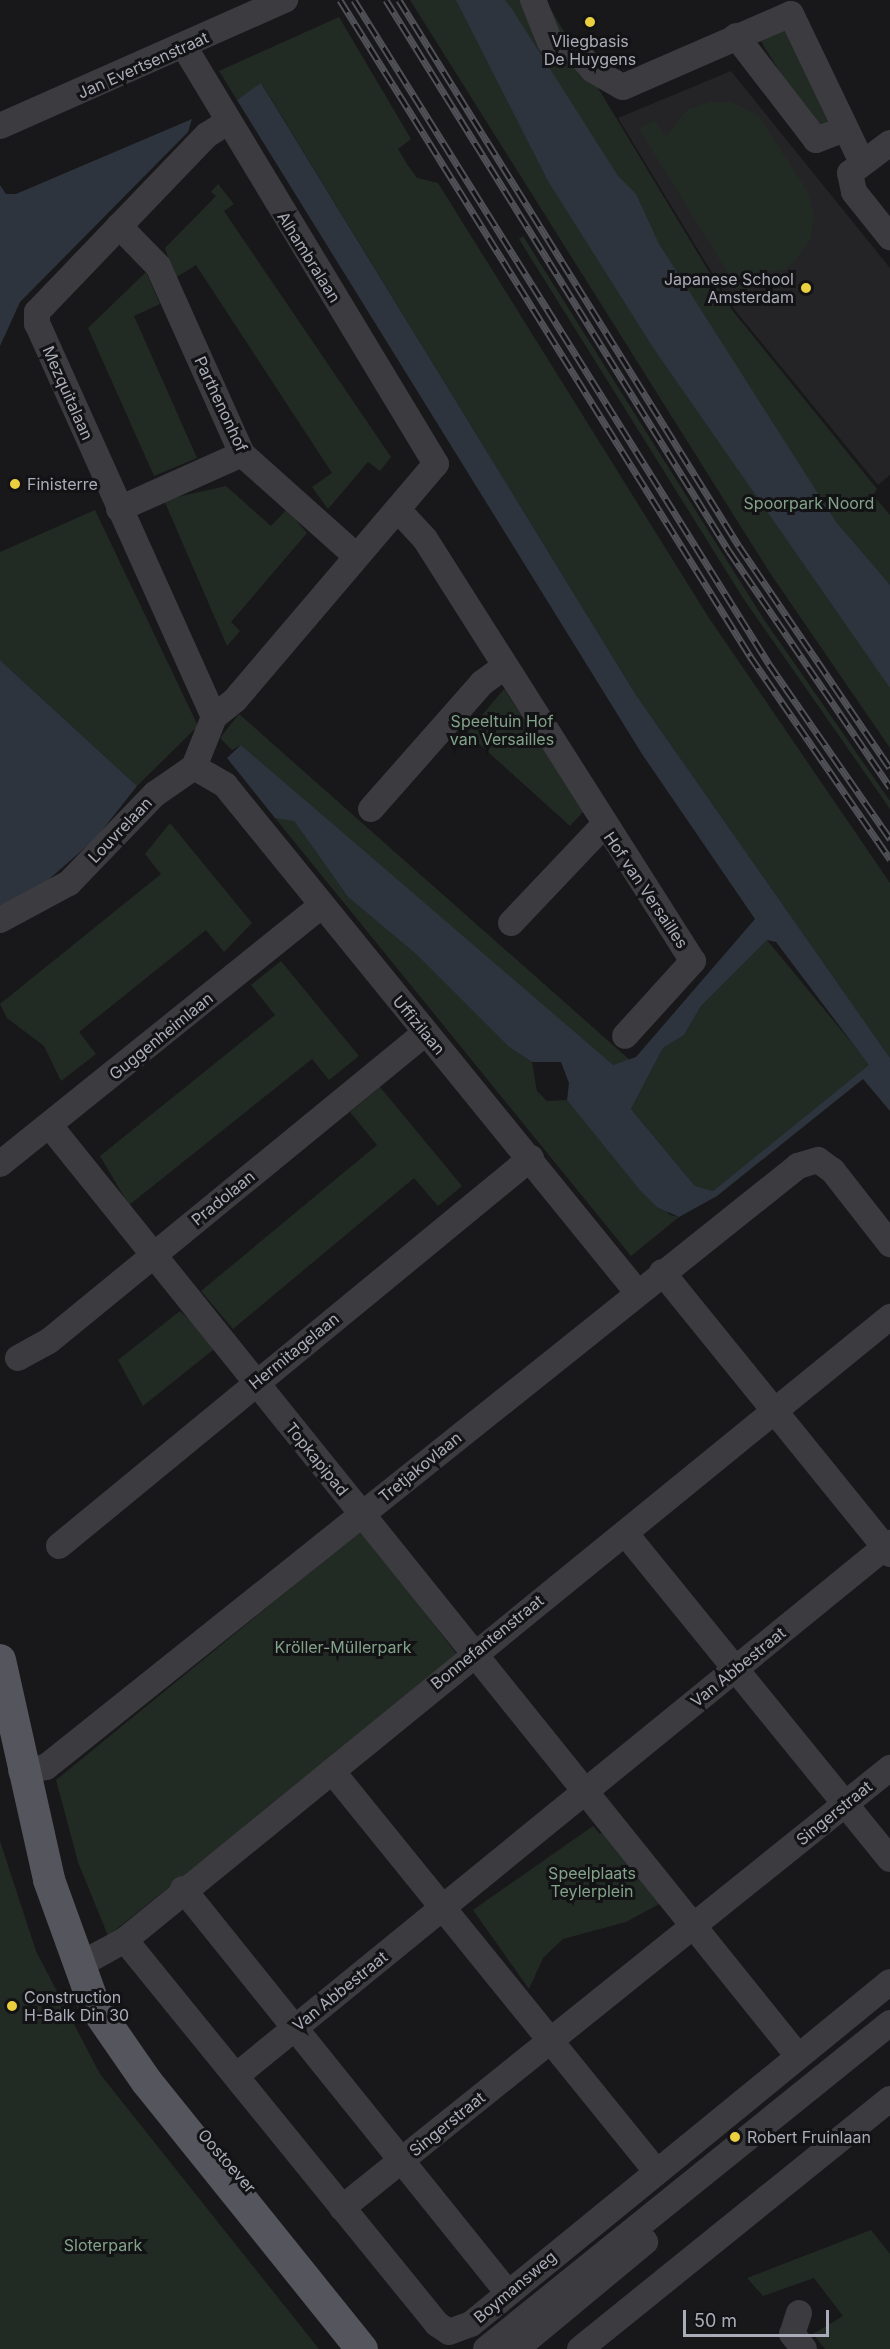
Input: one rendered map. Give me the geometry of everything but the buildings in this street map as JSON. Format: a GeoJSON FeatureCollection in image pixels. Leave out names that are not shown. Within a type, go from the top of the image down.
{"type":"FeatureCollection","features":[{"type":"Feature","properties":{"kind":"main road","name":"Oostoever"},"geometry":{"type":"LineString","coordinates":[[0,1660],[21,1771],[49,1880],[83,1963],[95,2007],[147,2082],[362,2349]]}},
{"type":"Feature","properties":{"kind":"main road","name":"Oostoever"},"geometry":{"type":"LineString","coordinates":[[83,1963],[155,2076],[385,2349]]}},
{"type":"Feature","properties":{"kind":"street","name":"Jan Evertsenstraat"},"geometry":{"type":"LineString","coordinates":[[0,126],[185,48],[285,0]]}},
{"type":"Feature","properties":{"kind":"street"},"geometry":{"type":"LineString","coordinates":[[533,0],[549,42],[577,52],[593,70],[623,87],[791,14],[861,160]]}},
{"type":"Feature","properties":{"kind":"street"},"geometry":{"type":"LineString","coordinates":[[736,36],[816,140],[845,129]]}},
{"type":"Feature","properties":{"kind":"street","name":"Alhambralaan"},"geometry":{"type":"LineString","coordinates":[[185,48],[226,123],[436,464],[399,511]]}},
{"type":"Feature","properties":{"kind":"street","name":"Mezquitalaan"},"geometry":{"type":"LineString","coordinates":[[214,717],[37,324],[37,312],[207,135],[226,123]]}},
{"type":"Feature","properties":{"kind":"street"},"geometry":{"type":"LineString","coordinates":[[890,143],[861,160],[850,173],[854,192],[890,237]]}},
{"type":"Feature","properties":{"kind":"street","name":"Parthenonhof"},"geometry":{"type":"LineString","coordinates":[[119,226],[158,266],[242,454],[356,556]]}},
{"type":"Feature","properties":{"kind":"street"},"geometry":{"type":"LineString","coordinates":[[119,509],[242,454]]}},
{"type":"Feature","properties":{"kind":"street"},"geometry":{"type":"LineString","coordinates":[[194,767],[214,717],[235,700],[356,556],[399,511]]}},
{"type":"Feature","properties":{"kind":"street","name":"Hof van Versailles"},"geometry":{"type":"LineString","coordinates":[[399,511],[425,539],[603,826],[693,961],[625,1036]]}},
{"type":"Feature","properties":{"kind":"street"},"geometry":{"type":"LineString","coordinates":[[371,809],[482,682],[504,666]]}},
{"type":"Feature","properties":{"kind":"street","name":"Uffizilaan"},"geometry":{"type":"LineString","coordinates":[[194,767],[225,785],[425,1033],[531,1158],[637,1292]]}},
{"type":"Feature","properties":{"kind":"street","name":"Louvrelaan"},"geometry":{"type":"LineString","coordinates":[[0,920],[69,883],[155,794],[194,767]]}},
{"type":"Feature","properties":{"kind":"street","name":"Hof van Versailles"},"geometry":{"type":"LineString","coordinates":[[511,923],[603,826]]}},
{"type":"Feature","properties":{"kind":"street","name":"Guggenheimlaan"},"geometry":{"type":"LineString","coordinates":[[0,1164],[321,906]]}},
{"type":"Feature","properties":{"kind":"street","name":"Pradolaan"},"geometry":{"type":"LineString","coordinates":[[18,1358],[49,1341],[425,1033]]}},
{"type":"Feature","properties":{"kind":"street","name":"Topkapipad"},"geometry":{"type":"LineString","coordinates":[[50,1126],[693,1925]]}},
{"type":"Feature","properties":{"kind":"street","name":"Hermitagelaan"},"geometry":{"type":"LineString","coordinates":[[59,1546],[531,1158]]}},
{"type":"Feature","properties":{"kind":"street","name":"Tretjakovlaan"},"geometry":{"type":"LineString","coordinates":[[21,1771],[46,1767],[662,1272],[798,1166],[818,1160],[890,1244]]}},
{"type":"Feature","properties":{"kind":"street"},"geometry":{"type":"LineString","coordinates":[[662,1272],[888,1548]]}},
{"type":"Feature","properties":{"kind":"street","name":"Bonnefantenstraat"},"geometry":{"type":"LineString","coordinates":[[83,1963],[125,1940],[183,1889],[332,1771],[473,1652],[625,1533],[773,1409],[890,1317]]}},
{"type":"Feature","properties":{"kind":"street"},"geometry":{"type":"LineString","coordinates":[[625,1533],[890,1859]]}},
{"type":"Feature","properties":{"kind":"street","name":"Van Abbestraat"},"geometry":{"type":"LineString","coordinates":[[236,2076],[585,1791],[888,1548]]}},
{"type":"Feature","properties":{"kind":"street","name":"Singerstraat"},"geometry":{"type":"LineString","coordinates":[[342,2208],[890,1768]]}},
{"type":"Feature","properties":{"kind":"street"},"geometry":{"type":"LineString","coordinates":[[332,1771],[444,1906],[656,2171]]}},
{"type":"Feature","properties":{"kind":"street"},"geometry":{"type":"LineString","coordinates":[[183,1889],[508,2293]]}},
{"type":"Feature","properties":{"kind":"street"},"geometry":{"type":"LineString","coordinates":[[693,1925],[798,2056]]}},
{"type":"Feature","properties":{"kind":"street","name":"Boymansweg"},"geometry":{"type":"LineString","coordinates":[[125,1940],[342,2208],[445,2331],[463,2329],[890,1983]]}},
{"type":"Feature","properties":{"kind":"street"},"geometry":{"type":"LineString","coordinates":[[525,2340],[890,2023]]}},
{"type":"Feature","properties":{"kind":"street"},"geometry":{"type":"LineString","coordinates":[[486,2349],[525,2340],[890,2043]]}},
{"type":"Feature","properties":{"kind":"street"},"geometry":{"type":"LineString","coordinates":[[580,2349],[890,2099]]}},
{"type":"Feature","properties":{"kind":"street"},"geometry":{"type":"LineString","coordinates":[[799,2313],[792,2334],[804,2349]]}},
{"type":"Feature","properties":{"kind":"shaded area"},"geometry":{"type":"Polygon","coordinates":[[[456,0],[505,0],[512,9],[618,176],[636,194],[659,244],[836,522],[890,585],[890,688],[654,349],[548,181],[456,0]]]}},
{"type":"Feature","properties":{"kind":"shaded area","name":"Japanese School Amsterdam"},"geometry":{"type":"Polygon","coordinates":[[[731,71],[890,268],[890,475],[878,485],[734,309],[618,118],[731,71]]]}},
{"type":"Feature","properties":{"kind":"shaded area"},"geometry":{"type":"Polygon","coordinates":[[[261,83],[636,695],[890,1058],[890,1111],[863,1079],[717,1196],[679,1217],[657,1207],[640,1190],[567,1100],[569,1083],[561,1062],[532,1062],[509,1047],[417,955],[348,897],[294,821],[275,818],[227,758],[241,745],[613,1065],[636,1057],[755,919],[642,754],[237,100],[261,83]],[[767,940],[701,1006],[684,1035],[663,1048],[631,1109],[695,1186],[713,1191],[869,1065],[776,942],[767,940]]]}},
{"type":"Feature","properties":{"kind":"shaded area"},"geometry":{"type":"Polygon","coordinates":[[[192,119],[188,132],[20,302],[0,346],[0,185],[6,194],[16,194],[192,119]]]}},
{"type":"Feature","properties":{"kind":"shaded area"},"geometry":{"type":"Polygon","coordinates":[[[0,660],[137,786],[96,838],[23,902],[0,905],[0,660]]]}},
{"type":"Feature","properties":{"kind":"green space","name":"Spoorpark Noord"},"geometry":{"type":"Polygon","coordinates":[[[410,0],[545,0],[732,310],[877,489],[873,495],[890,515],[890,748],[770,573],[410,0]]]}},
{"type":"Feature","properties":{"kind":"green space"},"geometry":{"type":"Polygon","coordinates":[[[339,17],[411,139],[398,149],[407,164],[417,178],[438,183],[709,618],[890,883],[890,1058],[636,695],[262,84],[237,100],[219,71],[339,17]]]}},
{"type":"Feature","properties":{"kind":"green space"},"geometry":{"type":"Polygon","coordinates":[[[785,28],[832,122],[814,127],[760,40],[785,28]]]}},
{"type":"Feature","properties":{"kind":"green space"},"geometry":{"type":"Polygon","coordinates":[[[711,102],[731,102],[758,115],[808,192],[814,217],[811,239],[793,263],[785,270],[750,274],[756,285],[741,294],[639,129],[654,120],[666,136],[688,109],[711,102]]]}},
{"type":"Feature","properties":{"kind":"green space"},"geometry":{"type":"Polygon","coordinates":[[[218,184],[234,204],[224,211],[391,457],[380,471],[368,462],[328,509],[312,487],[332,473],[196,265],[175,278],[165,248],[216,196],[211,192],[218,184]]]}},
{"type":"Feature","properties":{"kind":"green space"},"geometry":{"type":"Polygon","coordinates":[[[523,236],[765,621],[890,801],[890,809],[743,598],[519,239],[523,236]]]}},
{"type":"Feature","properties":{"kind":"green space"},"geometry":{"type":"Polygon","coordinates":[[[146,272],[160,304],[134,316],[197,458],[154,476],[88,328],[146,272]]]}},
{"type":"Feature","properties":{"kind":"green space"},"geometry":{"type":"Polygon","coordinates":[[[226,486],[271,526],[287,509],[307,533],[231,622],[240,631],[227,646],[164,500],[226,486]]]}},
{"type":"Feature","properties":{"kind":"green space"},"geometry":{"type":"Polygon","coordinates":[[[95,510],[198,726],[137,786],[0,660],[0,552],[95,510]]]}},
{"type":"Feature","properties":{"kind":"green space","name":"Speeltuin Hof van Versailles"},"geometry":{"type":"Polygon","coordinates":[[[504,689],[584,811],[570,826],[467,733],[504,689]]]}},
{"type":"Feature","properties":{"kind":"green space"},"geometry":{"type":"Polygon","coordinates":[[[239,714],[631,1061],[613,1065],[601,1057],[241,745],[232,750],[220,738],[239,714]]]}},
{"type":"Feature","properties":{"kind":"green space"},"geometry":{"type":"Polygon","coordinates":[[[283,815],[294,821],[348,897],[417,955],[509,1047],[532,1062],[537,1091],[547,1101],[567,1100],[670,1215],[679,1217],[631,1256],[275,818],[283,815]]]}},
{"type":"Feature","properties":{"kind":"green space"},"geometry":{"type":"Polygon","coordinates":[[[170,823],[252,923],[224,952],[206,930],[79,1032],[96,1054],[61,1081],[44,1046],[7,1018],[0,1004],[161,874],[145,854],[170,823]]]}},
{"type":"Feature","properties":{"kind":"green space"},"geometry":{"type":"Polygon","coordinates":[[[767,940],[870,1065],[713,1191],[695,1186],[631,1109],[663,1048],[684,1035],[701,1006],[767,940]]]}},
{"type":"Feature","properties":{"kind":"green space"},"geometry":{"type":"Polygon","coordinates":[[[281,961],[359,1056],[329,1080],[312,1059],[129,1205],[100,1156],[275,1015],[251,985],[281,961]]]}},
{"type":"Feature","properties":{"kind":"green space"},"geometry":{"type":"Polygon","coordinates":[[[380,1087],[462,1186],[438,1206],[414,1178],[233,1329],[201,1291],[377,1145],[350,1112],[380,1087]]]}},
{"type":"Feature","properties":{"kind":"green space"},"geometry":{"type":"Polygon","coordinates":[[[180,1311],[218,1346],[143,1406],[118,1360],[180,1311]]]}},
{"type":"Feature","properties":{"kind":"green space","name":"Kröller-Müllerpark"},"geometry":{"type":"Polygon","coordinates":[[[362,1530],[458,1656],[108,1936],[78,1862],[56,1780],[362,1530]]]}},
{"type":"Feature","properties":{"kind":"green space","name":"Speelplaats Teylerplein"},"geometry":{"type":"Polygon","coordinates":[[[593,1826],[600,1834],[609,1826],[661,1903],[626,1922],[563,1939],[543,1958],[529,1989],[473,1910],[593,1826]]]}},
{"type":"Feature","properties":{"kind":"green space","name":"Sloterpark"},"geometry":{"type":"Polygon","coordinates":[[[0,1841],[36,1951],[100,2074],[319,2349],[0,2349],[0,1841]]]}},
{"type":"Feature","properties":{"kind":"green space"},"geometry":{"type":"Polygon","coordinates":[[[871,2230],[890,2254],[890,2349],[825,2349],[813,2334],[843,2316],[814,2278],[763,2296],[747,2278],[871,2230]]]}},
{"type":"Feature","properties":{"kind":"railway"},"geometry":{"type":"LineString","coordinates":[[340,0],[750,656],[890,859]]}},
{"type":"Feature","properties":{"kind":"railway"},"geometry":{"type":"LineString","coordinates":[[354,0],[769,664],[890,839]]}},
{"type":"Feature","properties":{"kind":"railway"},"geometry":{"type":"LineString","coordinates":[[386,0],[729,551],[890,787]]}},
{"type":"Feature","properties":{"kind":"railway"},"geometry":{"type":"LineString","coordinates":[[399,0],[739,546],[890,768]]}},
{"type":"Feature","properties":{"kind":"place","name":"Vliegbasis De Huygens"},"geometry":{"type":"Point","coordinates":[590,22]}},
{"type":"Feature","properties":{"kind":"place","name":"Japanese School Amsterdam"},"geometry":{"type":"Point","coordinates":[806,288]}},
{"type":"Feature","properties":{"kind":"place","name":"Finisterre"},"geometry":{"type":"Point","coordinates":[15,484]}},
{"type":"Feature","properties":{"kind":"place","name":"Construction H-Balk Din 30"},"geometry":{"type":"Point","coordinates":[12,2006]}},
{"type":"Feature","properties":{"kind":"place","name":"Robert Fruinlaan"},"geometry":{"type":"Point","coordinates":[735,2137]}}]}
